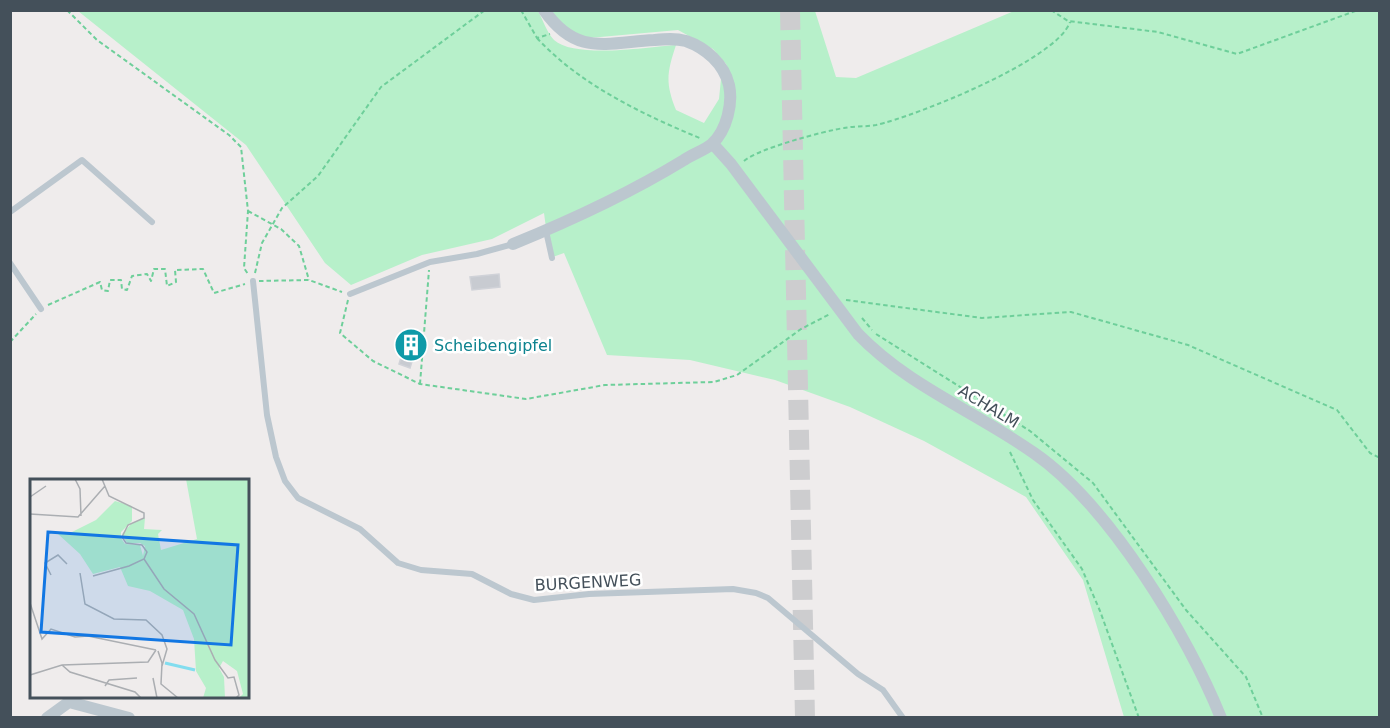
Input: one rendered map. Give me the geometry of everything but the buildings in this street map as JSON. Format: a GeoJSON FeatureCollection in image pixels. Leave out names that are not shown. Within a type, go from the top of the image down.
{"type":"FeatureCollection","features":[{"type":"Feature","properties":{"kind":"street"},"geometry":{"type":"LineString","coordinates":[[513,244],[604,204],[713,144],[729,112],[731,94],[721,67],[708,53],[694,45],[673,38],[588,43],[576,41],[561,31],[544,10]]}},
{"type":"Feature","properties":{"kind":"street","name":"ACHALM"},"geometry":{"type":"LineString","coordinates":[[713,144],[843,305],[864,341],[891,364],[1035,453],[1070,483],[1103,520],[1172,620],[1209,688],[1221,717]]}},
{"type":"Feature","properties":{"kind":"street"},"geometry":{"type":"LineString","coordinates":[[47,717],[69,702],[129,717]]}},
{"type":"Feature","properties":{"kind":"lane"},"geometry":{"type":"LineString","coordinates":[[10,212],[82,160],[152,222]]}},
{"type":"Feature","properties":{"kind":"lane"},"geometry":{"type":"LineString","coordinates":[[546,231],[552,258]]}},
{"type":"Feature","properties":{"kind":"lane"},"geometry":{"type":"LineString","coordinates":[[350,294],[430,261],[477,254],[513,244]]}},
{"type":"Feature","properties":{"kind":"lane"},"geometry":{"type":"LineString","coordinates":[[10,263],[41,309]]}},
{"type":"Feature","properties":{"kind":"lane","name":"BURGENWEG"},"geometry":{"type":"LineString","coordinates":[[253,281],[269,424],[280,470],[298,498],[360,529],[398,563],[421,570],[472,574],[522,598],[546,600],[589,594],[711,590],[756,593],[768,598],[858,674],[883,690],[903,717]]}},
{"type":"Feature","properties":{"kind":"path"},"geometry":{"type":"LineString","coordinates":[[67,10],[97,40],[229,135],[241,147],[248,211],[244,268],[253,281]]}},
{"type":"Feature","properties":{"kind":"path"},"geometry":{"type":"LineString","coordinates":[[253,281],[262,243],[282,208],[318,176],[381,87],[485,10]]}},
{"type":"Feature","properties":{"kind":"path"},"geometry":{"type":"LineString","coordinates":[[521,10],[537,38],[568,67],[603,90],[680,130],[713,144]]}},
{"type":"Feature","properties":{"kind":"path"},"geometry":{"type":"LineString","coordinates":[[1051,10],[1070,22],[1158,32],[1237,54],[1358,10]]}},
{"type":"Feature","properties":{"kind":"path"},"geometry":{"type":"LineString","coordinates":[[743,164],[746,159],[821,134],[872,126],[921,112],[1027,61],[1062,35],[1070,22]]}},
{"type":"Feature","properties":{"kind":"path"},"geometry":{"type":"LineString","coordinates":[[537,38],[561,31]]}},
{"type":"Feature","properties":{"kind":"path"},"geometry":{"type":"LineString","coordinates":[[248,211],[273,225],[298,246],[309,280]]}},
{"type":"Feature","properties":{"kind":"path"},"geometry":{"type":"LineString","coordinates":[[420,384],[430,261]]}},
{"type":"Feature","properties":{"kind":"path"},"geometry":{"type":"LineString","coordinates":[[10,342],[41,309],[100,282],[102,291],[108,291],[110,280],[122,280],[122,290],[127,290],[132,276],[147,274],[151,281],[154,269],[165,269],[167,286],[176,282],[175,270],[203,269],[214,293],[253,281],[309,280],[350,294],[340,333],[373,361],[420,384],[526,399],[605,385],[714,382],[737,375],[801,329],[843,305],[869,301],[982,318],[1071,312],[1188,345],[1336,411],[1370,453],[1380,458]]}},
{"type":"Feature","properties":{"kind":"path"},"geometry":{"type":"LineString","coordinates":[[1008,437],[1015,465],[1033,500],[1082,569],[1139,717]]}},
{"type":"Feature","properties":{"kind":"green space"},"geometry":{"type":"Polygon","coordinates":[[[78,11],[538,11],[554,40],[564,46],[578,49],[612,50],[676,45],[668,78],[672,100],[676,110],[704,123],[719,99],[721,79],[732,78],[726,64],[713,49],[678,30],[578,39],[563,29],[551,11],[815,11],[836,77],[856,78],[1014,11],[1379,11],[1379,717],[1124,717],[1083,580],[1026,497],[924,441],[850,407],[775,380],[690,360],[607,355],[564,253],[550,258],[544,213],[492,239],[422,255],[351,285],[325,263],[246,145],[78,11]]]}},
{"type":"Feature","properties":{"kind":"tunnel"},"geometry":{"type":"LineString","coordinates":[[790,10],[805,718]]}},
{"type":"Feature","properties":{"kind":"place","name":"Scheibengipfel"},"geometry":{"type":"Point","coordinates":[411,345]}}]}
